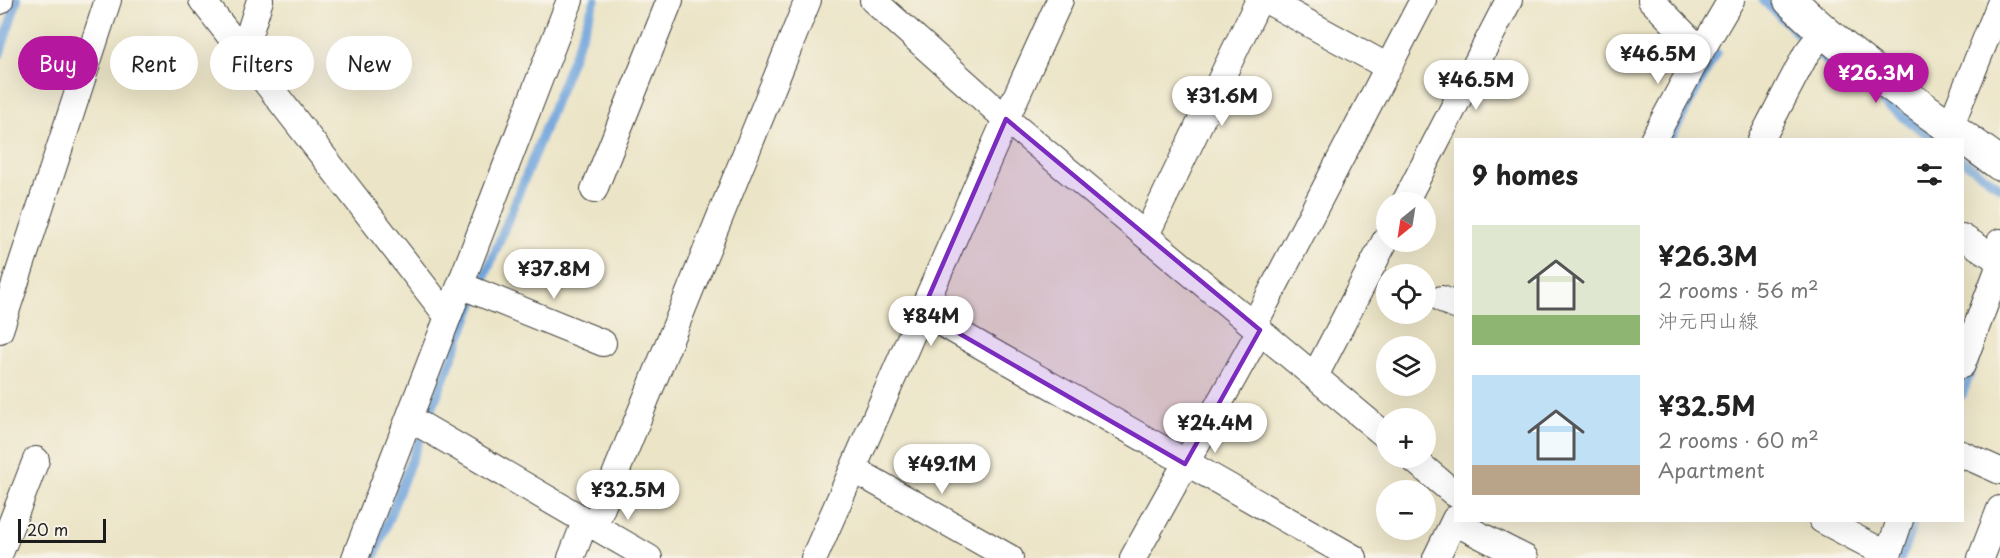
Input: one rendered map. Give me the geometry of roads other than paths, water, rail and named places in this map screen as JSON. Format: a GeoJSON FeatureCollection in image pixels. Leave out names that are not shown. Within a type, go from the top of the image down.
{"type":"FeatureCollection","features":[{"type":"Feature","properties":{"kind":"main road"},"geometry":{"type":"LineString","coordinates":[[1790,0],[1815,43],[1853,56],[2000,164]]}},
{"type":"Feature","properties":{"kind":"street"},"geometry":{"type":"LineString","coordinates":[[0,330],[108,0]]}},
{"type":"Feature","properties":{"kind":"street"},"geometry":{"type":"LineString","coordinates":[[202,0],[230,36]]}},
{"type":"Feature","properties":{"kind":"street"},"geometry":{"type":"LineString","coordinates":[[248,36],[260,0]]}},
{"type":"Feature","properties":{"kind":"street"},"geometry":{"type":"LineString","coordinates":[[355,558],[419,424],[448,317],[474,291],[570,0]]}},
{"type":"Feature","properties":{"kind":"street"},"geometry":{"type":"LineString","coordinates":[[594,190],[670,0]]}},
{"type":"Feature","properties":{"kind":"street"},"geometry":{"type":"LineString","coordinates":[[571,558],[590,524],[808,0]]}},
{"type":"Feature","properties":{"kind":"street"},"geometry":{"type":"LineString","coordinates":[[814,558],[1060,0]]}},
{"type":"Feature","properties":{"kind":"street"},"geometry":{"type":"LineString","coordinates":[[1146,234],[1260,0]]}},
{"type":"Feature","properties":{"kind":"street"},"geometry":{"type":"LineString","coordinates":[[1266,0],[1388,67]]}},
{"type":"Feature","properties":{"kind":"street"},"geometry":{"type":"LineString","coordinates":[[1133,558],[1257,328],[1423,0]]}},
{"type":"Feature","properties":{"kind":"street"},"geometry":{"type":"LineString","coordinates":[[1410,192],[1509,0]]}},
{"type":"Feature","properties":{"kind":"street"},"geometry":{"type":"LineString","coordinates":[[1651,0],[1704,45]]}},
{"type":"Feature","properties":{"kind":"street"},"geometry":{"type":"LineString","coordinates":[[1654,138],[1731,0]]}},
{"type":"Feature","properties":{"kind":"street"},"geometry":{"type":"LineString","coordinates":[[875,1],[1006,119],[1376,427]]}},
{"type":"Feature","properties":{"kind":"street"},"geometry":{"type":"LineString","coordinates":[[1950,127],[2000,4]]}},
{"type":"Feature","properties":{"kind":"street"},"geometry":{"type":"LineString","coordinates":[[1762,138],[1815,43]]}},
{"type":"Feature","properties":{"kind":"street"},"geometry":{"type":"LineString","coordinates":[[272,90],[448,317]]}},
{"type":"Feature","properties":{"kind":"street"},"geometry":{"type":"LineString","coordinates":[[1964,238],[1997,249],[1999,267],[1964,359]]}},
{"type":"Feature","properties":{"kind":"street"},"geometry":{"type":"LineString","coordinates":[[1315,376],[1379,252]]}},
{"type":"Feature","properties":{"kind":"street"},"geometry":{"type":"LineString","coordinates":[[474,291],[603,343]]}},
{"type":"Feature","properties":{"kind":"street"},"geometry":{"type":"LineString","coordinates":[[922,312],[1185,464],[1354,558]]}},
{"type":"Feature","properties":{"kind":"street"},"geometry":{"type":"LineString","coordinates":[[419,424],[650,558]]}},
{"type":"Feature","properties":{"kind":"street"},"geometry":{"type":"LineString","coordinates":[[1964,455],[2000,471]]}},
{"type":"Feature","properties":{"kind":"street"},"geometry":{"type":"LineString","coordinates":[[0,553],[36,460]]}},
{"type":"Feature","properties":{"kind":"street"},"geometry":{"type":"LineString","coordinates":[[1424,468],[1454,493]]}},
{"type":"Feature","properties":{"kind":"street"},"geometry":{"type":"LineString","coordinates":[[853,469],[1010,558]]}},
{"type":"Feature","properties":{"kind":"street"},"geometry":{"type":"LineString","coordinates":[[1988,555],[2000,509]]}},
{"type":"Feature","properties":{"kind":"street"},"geometry":{"type":"LineString","coordinates":[[1436,558],[1454,520]]}},
{"type":"Feature","properties":{"kind":"street"},"geometry":{"type":"LineString","coordinates":[[1458,522],[1525,558]]}},
{"type":"Feature","properties":{"kind":"street"},"geometry":{"type":"LineString","coordinates":[[1826,522],[1888,557],[1899,522]]}},
{"type":"Feature","properties":{"kind":"waterway"},"geometry":{"type":"LineString","coordinates":[[0,54],[17,0]]}},
{"type":"Feature","properties":{"kind":"waterway"},"geometry":{"type":"LineString","coordinates":[[374,558],[595,0]]}},
{"type":"Feature","properties":{"kind":"waterway"},"geometry":{"type":"LineString","coordinates":[[1763,0],[1825,60],[1932,138]]}},
{"type":"Feature","properties":{"kind":"waterway"},"geometry":{"type":"LineString","coordinates":[[1671,138],[1716,53],[1707,43]]}},
{"type":"Feature","properties":{"kind":"waterway"},"geometry":{"type":"LineString","coordinates":[[1964,161],[2000,187]]}},
{"type":"Feature","properties":{"kind":"waterway"},"geometry":{"type":"LineString","coordinates":[[1964,390],[1974,363]]}},
{"type":"Feature","properties":{"kind":"waterway"},"geometry":{"type":"LineString","coordinates":[[1901,558],[1914,522]]}}]}
